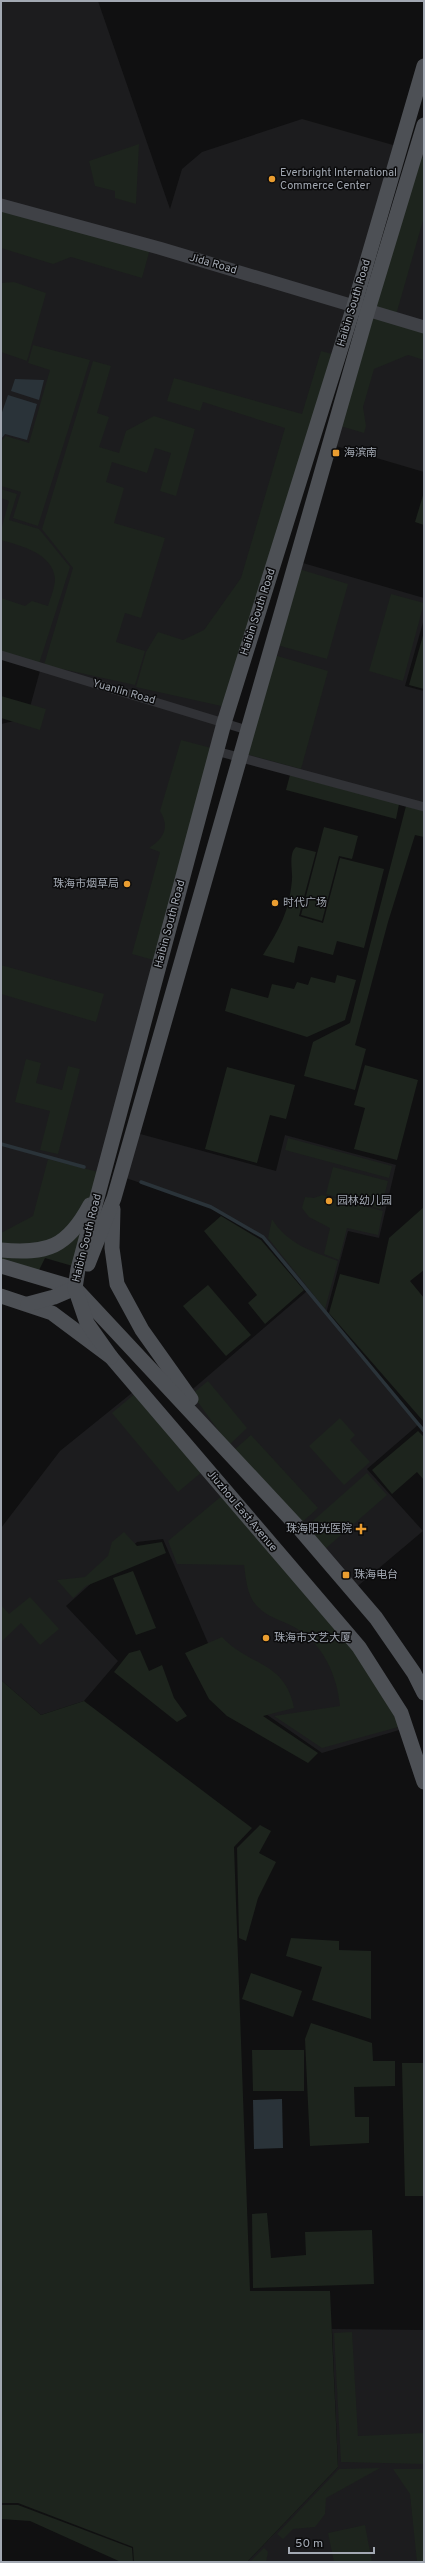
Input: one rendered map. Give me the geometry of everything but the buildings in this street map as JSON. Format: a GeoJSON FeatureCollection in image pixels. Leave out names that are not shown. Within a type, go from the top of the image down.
{"type":"FeatureCollection","features":[{"type":"Feature","properties":{"kind":"main road","name":"Haibin South Road"},"geometry":{"type":"LineString","coordinates":[[75,1288],[85,1272],[114,1198],[247,730],[361,308],[424,66]]}},
{"type":"Feature","properties":{"kind":"main road","name":"Haibin South Road"},"geometry":{"type":"LineString","coordinates":[[75,1288],[100,1185],[224,723],[361,308],[424,125]]}},
{"type":"Feature","properties":{"kind":"main road","name":"Jida Road"},"geometry":{"type":"LineString","coordinates":[[1,205],[424,327]]}},
{"type":"Feature","properties":{"kind":"main road"},"geometry":{"type":"LineString","coordinates":[[1,1250],[28,1252],[45,1250],[66,1239],[82,1220],[100,1185]]}},
{"type":"Feature","properties":{"kind":"main road"},"geometry":{"type":"LineString","coordinates":[[114,1198],[112,1248],[117,1284],[142,1330],[227,1451]]}},
{"type":"Feature","properties":{"kind":"main road"},"geometry":{"type":"LineString","coordinates":[[1,1266],[75,1288],[300,1528],[376,1618],[414,1673],[424,1693]]}},
{"type":"Feature","properties":{"kind":"main road"},"geometry":{"type":"LineString","coordinates":[[28,1304],[54,1298],[75,1288]]}},
{"type":"Feature","properties":{"kind":"main road"},"geometry":{"type":"LineString","coordinates":[[75,1288],[88,1323],[111,1357]]}},
{"type":"Feature","properties":{"kind":"main road","name":"Jiuzhou East Avenue"},"geometry":{"type":"LineString","coordinates":[[1,1296],[52,1313],[111,1357],[359,1647],[401,1713],[424,1782]]}},
{"type":"Feature","properties":{"kind":"street","name":"Yuanlin Road"},"geometry":{"type":"LineString","coordinates":[[1,655],[247,730]]}},
{"type":"Feature","properties":{"kind":"street"},"geometry":{"type":"LineString","coordinates":[[216,751],[424,808]]}},
{"type":"Feature","properties":{"kind":"shaded area"},"geometry":{"type":"Polygon","coordinates":[[[1,1],[98,1],[170,209],[182,169],[202,152],[302,119],[400,147],[227,710],[100,1184],[1,1250],[1,724],[27,718],[41,667],[1,654],[1,1]]]}},
{"type":"Feature","properties":{"kind":"shaded area"},"geometry":{"type":"Polygon","coordinates":[[[139,144],[136,204],[115,198],[115,191],[95,186],[89,161],[139,144]]]}},
{"type":"Feature","properties":{"kind":"shaded area"},"geometry":{"type":"Polygon","coordinates":[[[416,153],[424,155],[424,472],[329,444],[416,153]]]}},
{"type":"Feature","properties":{"kind":"shaded area"},"geometry":{"type":"Polygon","coordinates":[[[419,157],[424,158],[424,217],[396,315],[375,309],[419,157]]]}},
{"type":"Feature","properties":{"kind":"shaded area"},"geometry":{"type":"Polygon","coordinates":[[[1,208],[150,249],[142,278],[71,257],[53,264],[1,248],[1,208]]]}},
{"type":"Feature","properties":{"kind":"shaded area"},"geometry":{"type":"Polygon","coordinates":[[[14,282],[46,293],[27,361],[1,352],[1,283],[14,282]]]}},
{"type":"Feature","properties":{"kind":"shaded area"},"geometry":{"type":"Polygon","coordinates":[[[370,314],[424,330],[424,360],[408,355],[374,369],[363,407],[366,426],[364,433],[337,425],[370,314]]]}},
{"type":"Feature","properties":{"kind":"shaded area"},"geometry":{"type":"Polygon","coordinates":[[[33,345],[90,360],[38,526],[13,518],[21,492],[1,486],[1,441],[6,436],[29,443],[50,370],[28,363],[33,345]]]}},
{"type":"Feature","properties":{"kind":"shaded area"},"geometry":{"type":"Polygon","coordinates":[[[321,351],[336,355],[226,707],[136,687],[146,652],[158,632],[183,640],[204,630],[241,578],[285,428],[203,402],[200,411],[167,401],[174,378],[302,414],[321,351]]]}},
{"type":"Feature","properties":{"kind":"shaded area"},"geometry":{"type":"Polygon","coordinates":[[[93,361],[111,366],[97,413],[109,417],[99,447],[119,453],[126,431],[154,416],[195,429],[176,496],[160,491],[171,453],[155,448],[147,473],[112,462],[106,482],[124,488],[114,523],[165,538],[141,618],[125,613],[116,642],[145,651],[135,685],[44,665],[73,568],[42,529],[93,361]]]}},
{"type":"Feature","properties":{"kind":"shaded area"},"geometry":{"type":"Polygon","coordinates":[[[15,379],[44,380],[39,400],[11,391],[15,379]]]}},
{"type":"Feature","properties":{"kind":"shaded area"},"geometry":{"type":"Polygon","coordinates":[[[8,395],[37,404],[27,440],[5,434],[1,439],[1,415],[8,395]]]}},
{"type":"Feature","properties":{"kind":"shaded area"},"geometry":{"type":"Polygon","coordinates":[[[1,489],[17,494],[9,520],[39,529],[70,567],[39,664],[1,651],[1,598],[25,606],[32,601],[48,606],[55,579],[53,570],[49,563],[42,557],[26,548],[1,540],[1,530],[9,501],[1,498],[1,489]]]}},
{"type":"Feature","properties":{"kind":"shaded area"},"geometry":{"type":"Polygon","coordinates":[[[424,492],[424,525],[415,522],[424,492]]]}},
{"type":"Feature","properties":{"kind":"shaded area"},"geometry":{"type":"Polygon","coordinates":[[[296,561],[424,598],[424,619],[405,686],[424,691],[424,807],[239,758],[296,561]]]}},
{"type":"Feature","properties":{"kind":"shaded area"},"geometry":{"type":"Polygon","coordinates":[[[299,569],[348,584],[327,659],[277,645],[299,569]]]}},
{"type":"Feature","properties":{"kind":"shaded area"},"geometry":{"type":"Polygon","coordinates":[[[391,594],[424,603],[403,681],[369,671],[391,594]]]}},
{"type":"Feature","properties":{"kind":"shaded area"},"geometry":{"type":"Polygon","coordinates":[[[424,632],[424,689],[409,685],[424,632]]]}},
{"type":"Feature","properties":{"kind":"shaded area"},"geometry":{"type":"Polygon","coordinates":[[[274,655],[328,671],[301,769],[246,754],[274,655]]]}},
{"type":"Feature","properties":{"kind":"shaded area"},"geometry":{"type":"Polygon","coordinates":[[[1,696],[46,709],[40,730],[1,718],[1,696]]]}},
{"type":"Feature","properties":{"kind":"shaded area"},"geometry":{"type":"Polygon","coordinates":[[[181,740],[215,749],[157,961],[132,954],[160,852],[149,848],[162,837],[164,832],[165,822],[160,811],[181,740]]]}},
{"type":"Feature","properties":{"kind":"shaded area"},"geometry":{"type":"Polygon","coordinates":[[[290,775],[399,804],[396,819],[286,790],[290,775]]]}},
{"type":"Feature","properties":{"kind":"shaded area"},"geometry":{"type":"Polygon","coordinates":[[[406,806],[424,811],[424,837],[415,835],[388,922],[355,1045],[366,1049],[355,1090],[304,1076],[313,1042],[350,1023],[406,806]]]}},
{"type":"Feature","properties":{"kind":"shaded area"},"geometry":{"type":"Polygon","coordinates":[[[324,827],[358,836],[352,859],[339,856],[322,921],[301,915],[324,827]]]}},
{"type":"Feature","properties":{"kind":"shaded area"},"geometry":{"type":"Polygon","coordinates":[[[296,847],[316,852],[299,916],[323,923],[340,858],[384,869],[364,948],[337,941],[333,955],[298,946],[294,963],[263,955],[279,928],[286,911],[291,891],[292,854],[296,847]]]}},
{"type":"Feature","properties":{"kind":"shaded area"},"geometry":{"type":"Polygon","coordinates":[[[1,965],[104,994],[96,1022],[1,994],[1,965]]]}},
{"type":"Feature","properties":{"kind":"shaded area"},"geometry":{"type":"Polygon","coordinates":[[[337,975],[356,980],[345,1020],[307,1037],[225,1011],[231,988],[268,998],[272,984],[294,989],[297,982],[308,985],[311,977],[335,983],[337,975]]]}},
{"type":"Feature","properties":{"kind":"shaded area"},"geometry":{"type":"Polygon","coordinates":[[[26,1059],[41,1063],[36,1083],[62,1090],[68,1066],[80,1069],[58,1154],[40,1150],[50,1111],[15,1102],[26,1059]]]}},
{"type":"Feature","properties":{"kind":"shaded area"},"geometry":{"type":"Polygon","coordinates":[[[365,1065],[418,1080],[397,1160],[354,1149],[365,1108],[354,1105],[365,1065]]]}},
{"type":"Feature","properties":{"kind":"shaded area"},"geometry":{"type":"Polygon","coordinates":[[[227,1067],[295,1085],[286,1119],[270,1115],[257,1163],[205,1149],[227,1067]]]}},
{"type":"Feature","properties":{"kind":"shaded area"},"geometry":{"type":"Polygon","coordinates":[[[133,1132],[276,1171],[285,1135],[396,1165],[379,1238],[348,1231],[326,1314],[418,1425],[367,1469],[423,1531],[353,1590],[227,1451],[187,1394],[307,1291],[263,1237],[211,1207],[120,1176],[133,1132]]]}},
{"type":"Feature","properties":{"kind":"shaded area"},"geometry":{"type":"Polygon","coordinates":[[[288,1138],[392,1166],[389,1178],[285,1150],[288,1138]]]}},
{"type":"Feature","properties":{"kind":"shaded area"},"geometry":{"type":"Polygon","coordinates":[[[48,1159],[102,1173],[76,1267],[45,1258],[37,1274],[1,1264],[1,1233],[33,1216],[48,1159]]]}},
{"type":"Feature","properties":{"kind":"shaded area"},"geometry":{"type":"Polygon","coordinates":[[[333,1167],[388,1181],[381,1209],[326,1194],[333,1167]]]}},
{"type":"Feature","properties":{"kind":"shaded area"},"geometry":{"type":"Polygon","coordinates":[[[322,1195],[383,1211],[378,1235],[347,1228],[339,1260],[324,1254],[330,1228],[309,1217],[302,1208],[305,1197],[314,1198],[322,1195]]]}},
{"type":"Feature","properties":{"kind":"shaded area"},"geometry":{"type":"Polygon","coordinates":[[[424,1207],[424,1270],[410,1281],[424,1298],[424,1422],[329,1313],[340,1274],[379,1284],[389,1238],[424,1207]]]}},
{"type":"Feature","properties":{"kind":"shaded area"},"geometry":{"type":"Polygon","coordinates":[[[221,1216],[261,1240],[304,1290],[265,1324],[248,1303],[257,1295],[204,1231],[221,1216]]]}},
{"type":"Feature","properties":{"kind":"shaded area"},"geometry":{"type":"Polygon","coordinates":[[[272,1219],[285,1234],[301,1246],[338,1261],[325,1309],[268,1238],[272,1219]]]}},
{"type":"Feature","properties":{"kind":"shaded area"},"geometry":{"type":"Polygon","coordinates":[[[208,1285],[251,1335],[226,1356],[183,1306],[208,1285]]]}},
{"type":"Feature","properties":{"kind":"shaded area"},"geometry":{"type":"Polygon","coordinates":[[[208,1381],[247,1428],[229,1445],[192,1394],[208,1381]]]}},
{"type":"Feature","properties":{"kind":"shaded area"},"geometry":{"type":"Polygon","coordinates":[[[138,1388],[406,1728],[322,1753],[227,1687],[163,1539],[137,1542],[66,1606],[118,1661],[84,1701],[41,1715],[1,1680],[1,1528],[60,1451],[138,1388]]]}},
{"type":"Feature","properties":{"kind":"shaded area"},"geometry":{"type":"Polygon","coordinates":[[[137,1392],[203,1471],[178,1492],[112,1413],[137,1392]]]}},
{"type":"Feature","properties":{"kind":"shaded area"},"geometry":{"type":"Polygon","coordinates":[[[340,1418],[355,1435],[350,1440],[370,1462],[344,1485],[309,1446],[340,1418]]]}},
{"type":"Feature","properties":{"kind":"shaded area"},"geometry":{"type":"Polygon","coordinates":[[[418,1431],[424,1437],[424,1480],[417,1472],[392,1494],[372,1470],[418,1431]]]}},
{"type":"Feature","properties":{"kind":"shaded area"},"geometry":{"type":"Polygon","coordinates":[[[251,1435],[318,1508],[300,1524],[233,1451],[251,1435]]]}},
{"type":"Feature","properties":{"kind":"shaded area"},"geometry":{"type":"Polygon","coordinates":[[[367,1473],[387,1495],[325,1549],[306,1527],[367,1473]]]}},
{"type":"Feature","properties":{"kind":"shaded area"},"geometry":{"type":"Polygon","coordinates":[[[224,1494],[355,1648],[402,1726],[322,1748],[274,1716],[340,1706],[336,1683],[327,1661],[313,1642],[294,1627],[265,1613],[257,1606],[251,1597],[244,1565],[177,1564],[168,1541],[224,1494]]]}},
{"type":"Feature","properties":{"kind":"shaded area"},"geometry":{"type":"Polygon","coordinates":[[[124,1532],[137,1546],[162,1542],[166,1553],[86,1586],[73,1598],[57,1580],[85,1577],[108,1556],[112,1542],[124,1532]]]}},
{"type":"Feature","properties":{"kind":"shaded area"},"geometry":{"type":"Polygon","coordinates":[[[133,1571],[156,1628],[136,1635],[113,1578],[133,1571]]]}},
{"type":"Feature","properties":{"kind":"shaded area"},"geometry":{"type":"Polygon","coordinates":[[[30,1597],[59,1629],[40,1645],[21,1623],[1,1642],[1,1605],[9,1614],[30,1597]]]}},
{"type":"Feature","properties":{"kind":"shaded area"},"geometry":{"type":"Polygon","coordinates":[[[222,1637],[233,1647],[275,1673],[283,1681],[294,1708],[263,1716],[318,1753],[308,1763],[227,1716],[209,1699],[185,1653],[222,1637]]]}},
{"type":"Feature","properties":{"kind":"shaded area"},"geometry":{"type":"Polygon","coordinates":[[[140,1650],[149,1671],[162,1665],[174,1698],[187,1716],[177,1722],[114,1672],[129,1653],[140,1650]]]}},
{"type":"Feature","properties":{"kind":"shaded area"},"geometry":{"type":"Polygon","coordinates":[[[1,1680],[41,1715],[84,1701],[252,1828],[234,1847],[250,2291],[330,2291],[338,2467],[247,2562],[134,2562],[133,2547],[18,2503],[1,2503],[1,1680]]]}},
{"type":"Feature","properties":{"kind":"shaded area"},"geometry":{"type":"Polygon","coordinates":[[[260,1825],[271,1831],[259,1853],[276,1862],[258,1898],[246,1941],[239,1938],[237,1848],[260,1825]]]}},
{"type":"Feature","properties":{"kind":"shaded area"},"geometry":{"type":"Polygon","coordinates":[[[291,1938],[339,1941],[339,1950],[371,1951],[371,2019],[312,2000],[322,1967],[286,1956],[291,1938]]]}},
{"type":"Feature","properties":{"kind":"shaded area"},"geometry":{"type":"Polygon","coordinates":[[[251,1973],[302,1991],[293,2017],[242,1999],[251,1973]]]}},
{"type":"Feature","properties":{"kind":"shaded area"},"geometry":{"type":"Polygon","coordinates":[[[311,2023],[372,2043],[373,2061],[395,2061],[395,2086],[354,2087],[355,2117],[369,2117],[369,2143],[310,2146],[305,2039],[311,2023]]]}},
{"type":"Feature","properties":{"kind":"shaded area"},"geometry":{"type":"Polygon","coordinates":[[[252,2050],[304,2050],[304,2091],[253,2091],[252,2050]]]}},
{"type":"Feature","properties":{"kind":"shaded area"},"geometry":{"type":"Polygon","coordinates":[[[402,2063],[424,2063],[424,2196],[405,2196],[402,2063]]]}},
{"type":"Feature","properties":{"kind":"shaded area"},"geometry":{"type":"Polygon","coordinates":[[[282,2099],[283,2148],[254,2149],[253,2100],[282,2099]]]}},
{"type":"Feature","properties":{"kind":"shaded area"},"geometry":{"type":"Polygon","coordinates":[[[267,2213],[271,2258],[306,2255],[305,2232],[372,2230],[374,2284],[253,2288],[252,2214],[267,2213]]]}},
{"type":"Feature","properties":{"kind":"shaded area"},"geometry":{"type":"Polygon","coordinates":[[[332,2329],[424,2330],[424,2562],[247,2562],[338,2467],[332,2329]]]}},
{"type":"Feature","properties":{"kind":"shaded area"},"geometry":{"type":"Polygon","coordinates":[[[352,2332],[358,2436],[424,2433],[424,2464],[341,2462],[334,2333],[352,2332]]]}},
{"type":"Feature","properties":{"kind":"shaded area"},"geometry":{"type":"Polygon","coordinates":[[[380,2468],[326,2498],[325,2514],[315,2527],[293,2529],[283,2539],[277,2534],[339,2469],[380,2468]]]}},
{"type":"Feature","properties":{"kind":"shaded area"},"geometry":{"type":"Polygon","coordinates":[[[393,2469],[424,2469],[424,2562],[417,2562],[410,2494],[393,2469]]]}},
{"type":"Feature","properties":{"kind":"shaded area"},"geometry":{"type":"Polygon","coordinates":[[[1,2505],[18,2505],[132,2548],[133,2562],[121,2562],[30,2521],[1,2519],[1,2505]]]}},
{"type":"Feature","properties":{"kind":"shaded area"},"geometry":{"type":"Polygon","coordinates":[[[365,2525],[372,2562],[334,2562],[328,2533],[365,2525]]]}},
{"type":"Feature","properties":{"kind":"shaded area"},"geometry":{"type":"Polygon","coordinates":[[[264,2548],[268,2552],[266,2562],[250,2562],[264,2548]]]}},
{"type":"Feature","properties":{"kind":"waterway"},"geometry":{"type":"LineString","coordinates":[[1,1144],[84,1167]]}},
{"type":"Feature","properties":{"kind":"waterway"},"geometry":{"type":"LineString","coordinates":[[141,1182],[211,1207],[263,1237],[424,1431]]}},
{"type":"Feature","properties":{"kind":"place","name":"Everbright International Commerce Center"},"geometry":{"type":"Point","coordinates":[272,179]}},
{"type":"Feature","properties":{"kind":"place","name":"海滨南"},"geometry":{"type":"Point","coordinates":[336,453]}},
{"type":"Feature","properties":{"kind":"place","name":"珠海市烟草局"},"geometry":{"type":"Point","coordinates":[127,884]}},
{"type":"Feature","properties":{"kind":"place","name":"时代广场"},"geometry":{"type":"Point","coordinates":[275,903]}},
{"type":"Feature","properties":{"kind":"place","name":"园林幼儿园"},"geometry":{"type":"Point","coordinates":[329,1201]}},
{"type":"Feature","properties":{"kind":"place","name":"珠海阳光医院"},"geometry":{"type":"Point","coordinates":[361,1529]}},
{"type":"Feature","properties":{"kind":"place","name":"珠海电台"},"geometry":{"type":"Point","coordinates":[346,1575]}},
{"type":"Feature","properties":{"kind":"place","name":"珠海市文艺大厦"},"geometry":{"type":"Point","coordinates":[266,1638]}}]}
